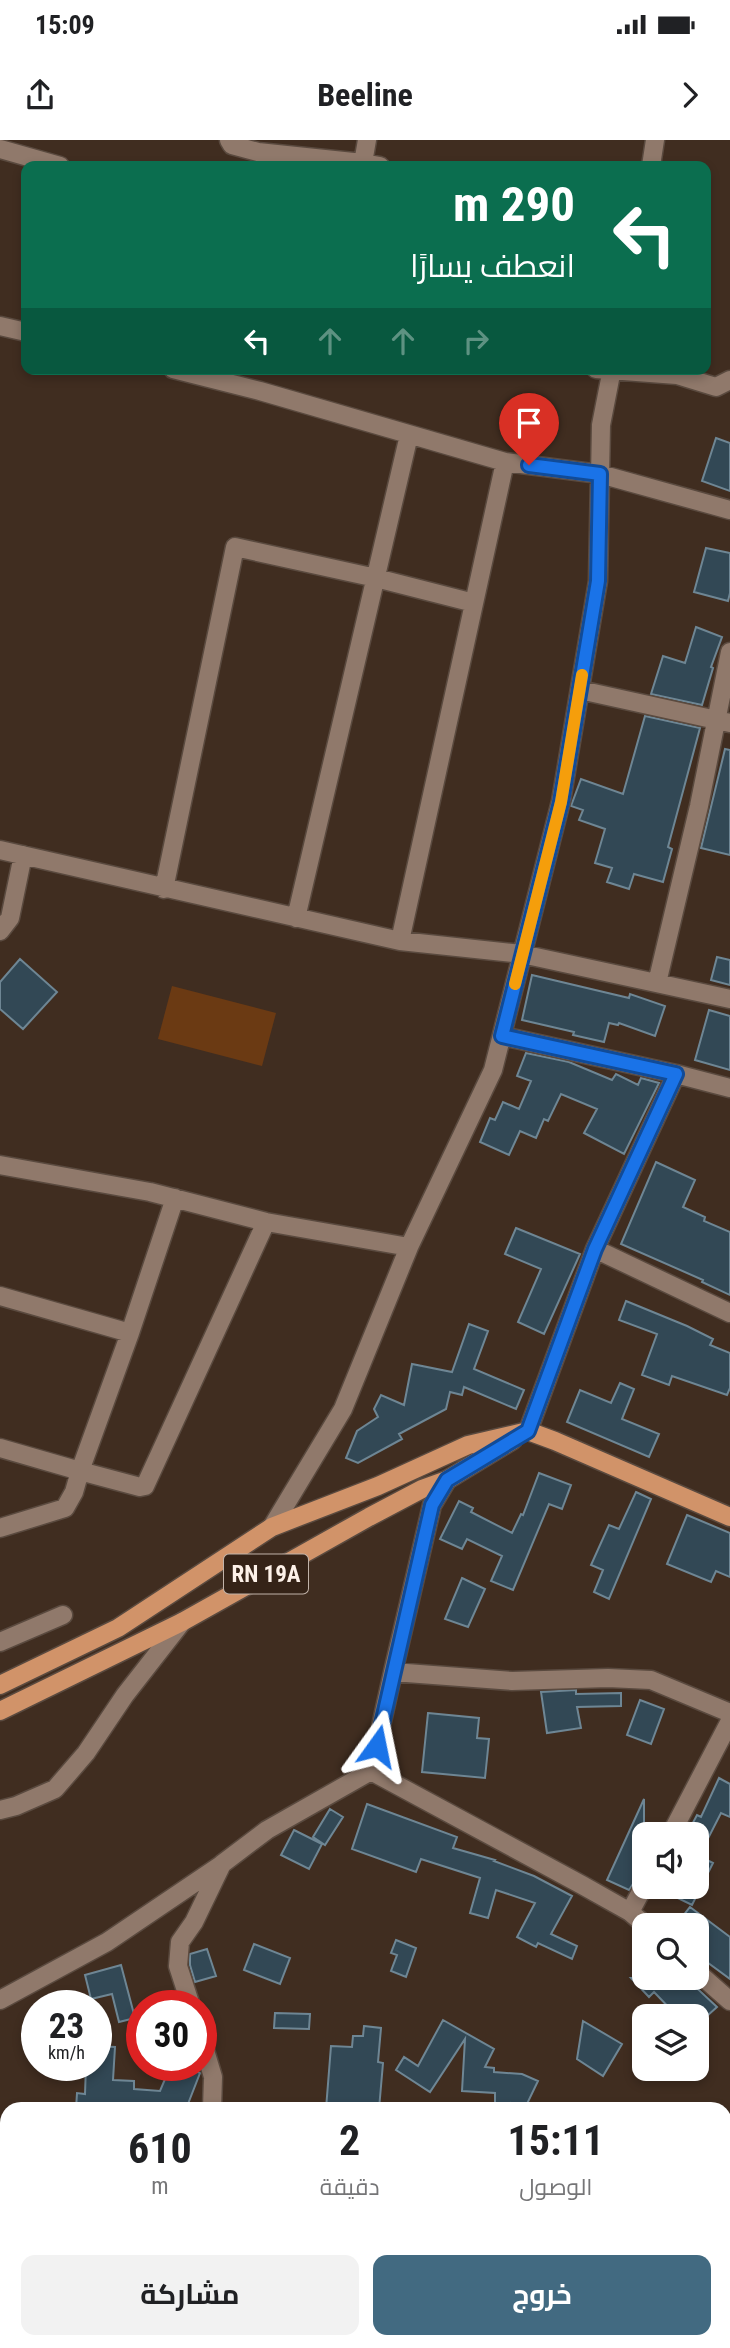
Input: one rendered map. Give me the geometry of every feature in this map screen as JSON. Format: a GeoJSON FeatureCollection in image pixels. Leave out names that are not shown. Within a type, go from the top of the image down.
{"type":"FeatureCollection","features":[{"type":"Feature","properties":{"kind":"main road","name":"RN 19A"},"geometry":{"type":"LineString","coordinates":[[0,1685],[118,1628],[272,1527],[379,1486],[468,1445],[528,1431]]}},
{"type":"Feature","properties":{"kind":"main road","name":"RN 19A"},"geometry":{"type":"LineString","coordinates":[[0,1711],[182,1622],[369,1517],[422,1489],[447,1480],[528,1431]]}},
{"type":"Feature","properties":{"kind":"main road"},"geometry":{"type":"LineString","coordinates":[[528,1431],[730,1517]]}},
{"type":"Feature","properties":{"kind":"street"},"geometry":{"type":"LineString","coordinates":[[229,140],[232,145],[258,152],[337,161]]}},
{"type":"Feature","properties":{"kind":"street"},"geometry":{"type":"LineString","coordinates":[[367,140],[371,161]]}},
{"type":"Feature","properties":{"kind":"street"},"geometry":{"type":"LineString","coordinates":[[651,161],[654,140]]}},
{"type":"Feature","properties":{"kind":"street"},"geometry":{"type":"LineString","coordinates":[[0,149],[42,161]]}},
{"type":"Feature","properties":{"kind":"street"},"geometry":{"type":"LineString","coordinates":[[0,326],[21,331]]}},
{"type":"Feature","properties":{"kind":"street"},"geometry":{"type":"LineString","coordinates":[[197,375],[505,462],[600,474],[730,510]]}},
{"type":"Feature","properties":{"kind":"street"},"geometry":{"type":"LineString","coordinates":[[272,1527],[343,1409],[409,1247],[493,1070],[561,802],[598,581],[601,425],[606,375]]}},
{"type":"Feature","properties":{"kind":"street"},"geometry":{"type":"LineString","coordinates":[[677,375],[716,387],[730,380]]}},
{"type":"Feature","properties":{"kind":"street"},"geometry":{"type":"LineString","coordinates":[[296,918],[409,435]]}},
{"type":"Feature","properties":{"kind":"street"},"geometry":{"type":"LineString","coordinates":[[400,941],[505,462]]}},
{"type":"Feature","properties":{"kind":"street"},"geometry":{"type":"LineString","coordinates":[[164,889],[235,547],[474,603]]}},
{"type":"Feature","properties":{"kind":"street"},"geometry":{"type":"LineString","coordinates":[[657,982],[699,806],[723,721],[730,652]]}},
{"type":"Feature","properties":{"kind":"street"},"geometry":{"type":"LineString","coordinates":[[580,690],[723,721]]}},
{"type":"Feature","properties":{"kind":"street"},"geometry":{"type":"LineString","coordinates":[[0,850],[400,941],[523,954],[730,999]]}},
{"type":"Feature","properties":{"kind":"street"},"geometry":{"type":"LineString","coordinates":[[0,931],[10,918],[23,855]]}},
{"type":"Feature","properties":{"kind":"street"},"geometry":{"type":"LineString","coordinates":[[502,1036],[730,1088]]}},
{"type":"Feature","properties":{"kind":"street"},"geometry":{"type":"LineString","coordinates":[[528,1431],[595,1249],[676,1074]]}},
{"type":"Feature","properties":{"kind":"street"},"geometry":{"type":"LineString","coordinates":[[0,1165],[150,1192],[266,1223],[409,1247]]}},
{"type":"Feature","properties":{"kind":"street"},"geometry":{"type":"LineString","coordinates":[[0,1528],[65,1508],[74,1492],[175,1198]]}},
{"type":"Feature","properties":{"kind":"street"},"geometry":{"type":"LineString","coordinates":[[0,1448],[140,1487],[145,1486],[266,1223]]}},
{"type":"Feature","properties":{"kind":"street"},"geometry":{"type":"LineString","coordinates":[[595,1249],[730,1313]]}},
{"type":"Feature","properties":{"kind":"street"},"geometry":{"type":"LineString","coordinates":[[0,1296],[130,1333]]}},
{"type":"Feature","properties":{"kind":"street"},"geometry":{"type":"LineString","coordinates":[[0,2000],[107,1942],[267,1830],[371,1771],[432,1505],[447,1480]]}},
{"type":"Feature","properties":{"kind":"street"},"geometry":{"type":"LineString","coordinates":[[0,1642],[63,1615]]}},
{"type":"Feature","properties":{"kind":"street"},"geometry":{"type":"LineString","coordinates":[[0,1810],[55,1789],[86,1753],[125,1695],[182,1622]]}},
{"type":"Feature","properties":{"kind":"street"},"geometry":{"type":"LineString","coordinates":[[393,1672],[512,1681],[608,1678],[651,1680],[730,1713]]}},
{"type":"Feature","properties":{"kind":"street"},"geometry":{"type":"LineString","coordinates":[[677,1822],[730,1721]]}},
{"type":"Feature","properties":{"kind":"street"},"geometry":{"type":"LineString","coordinates":[[371,1771],[630,1912],[637,1899]]}},
{"type":"Feature","properties":{"kind":"street"},"geometry":{"type":"LineString","coordinates":[[186,1990],[178,1966],[180,1942],[194,1922],[222,1864]]}},
{"type":"Feature","properties":{"kind":"street"},"geometry":{"type":"LineString","coordinates":[[709,1982],[730,2001]]}},
{"type":"Feature","properties":{"kind":"street"},"geometry":{"type":"LineString","coordinates":[[212,2102],[213,2081]]}},
{"type":"Feature","properties":{"kind":"shaded area"},"geometry":{"type":"Polygon","coordinates":[[[172,986],[276,1013],[262,1066],[158,1039],[172,986]]]}},
{"type":"Feature","properties":{"kind":"building"},"geometry":{"type":"Polygon","coordinates":[[[716,438],[730,443],[730,491],[702,481],[716,438]]]}},
{"type":"Feature","properties":{"kind":"building"},"geometry":{"type":"Polygon","coordinates":[[[706,548],[730,553],[728,601],[694,592],[706,548]]]}},
{"type":"Feature","properties":{"kind":"building"},"geometry":{"type":"Polygon","coordinates":[[[696,627],[722,637],[702,705],[651,694],[663,656],[685,663],[696,627]]]}},
{"type":"Feature","properties":{"kind":"building"},"geometry":{"type":"Polygon","coordinates":[[[645,716],[700,728],[668,847],[672,849],[663,882],[634,874],[629,889],[607,882],[612,868],[595,863],[605,829],[579,820],[583,810],[571,806],[581,779],[623,794],[645,716]]]}},
{"type":"Feature","properties":{"kind":"building"},"geometry":{"type":"Polygon","coordinates":[[[725,749],[730,750],[730,855],[701,848],[725,749]]]}},
{"type":"Feature","properties":{"kind":"building"},"geometry":{"type":"Polygon","coordinates":[[[717,957],[730,960],[730,985],[711,980],[717,957]]]}},
{"type":"Feature","properties":{"kind":"building"},"geometry":{"type":"Polygon","coordinates":[[[20,959],[57,992],[23,1029],[0,1009],[0,982],[20,959]]]}},
{"type":"Feature","properties":{"kind":"building"},"geometry":{"type":"Polygon","coordinates":[[[532,975],[629,998],[630,994],[665,1006],[655,1036],[619,1023],[609,1023],[604,1042],[522,1020],[532,975]]]}},
{"type":"Feature","properties":{"kind":"building"},"geometry":{"type":"Polygon","coordinates":[[[709,1010],[730,1016],[730,1070],[695,1060],[709,1010]]]}},
{"type":"Feature","properties":{"kind":"building"},"geometry":{"type":"Polygon","coordinates":[[[526,1053],[569,1062],[612,1080],[616,1074],[638,1085],[641,1078],[659,1083],[624,1154],[584,1133],[597,1109],[561,1094],[548,1121],[544,1119],[536,1138],[520,1131],[509,1155],[480,1142],[490,1118],[495,1120],[503,1102],[519,1109],[531,1081],[517,1076],[526,1053]]]}},
{"type":"Feature","properties":{"kind":"building"},"geometry":{"type":"Polygon","coordinates":[[[656,1162],[695,1180],[683,1207],[705,1217],[704,1221],[730,1232],[730,1295],[702,1282],[703,1280],[621,1244],[656,1162]]]}},
{"type":"Feature","properties":{"kind":"building"},"geometry":{"type":"Polygon","coordinates":[[[516,1228],[580,1254],[544,1334],[518,1322],[541,1269],[505,1254],[516,1228]]]}},
{"type":"Feature","properties":{"kind":"building"},"geometry":{"type":"Polygon","coordinates":[[[626,1301],[713,1339],[710,1345],[730,1353],[730,1388],[727,1395],[672,1376],[669,1385],[642,1375],[657,1334],[619,1320],[626,1301]]]}},
{"type":"Feature","properties":{"kind":"building"},"geometry":{"type":"Polygon","coordinates":[[[469,1324],[488,1331],[474,1369],[524,1390],[516,1409],[464,1387],[462,1395],[450,1392],[446,1409],[399,1434],[402,1439],[358,1463],[346,1458],[357,1431],[378,1417],[374,1409],[381,1395],[404,1405],[412,1364],[452,1372],[469,1324]]]}},
{"type":"Feature","properties":{"kind":"building"},"geometry":{"type":"Polygon","coordinates":[[[620,1383],[634,1389],[622,1419],[659,1434],[649,1457],[567,1422],[580,1390],[611,1403],[620,1383]]]}},
{"type":"Feature","properties":{"kind":"building"},"geometry":{"type":"Polygon","coordinates":[[[539,1473],[571,1485],[562,1509],[549,1504],[513,1590],[491,1581],[502,1556],[467,1539],[462,1549],[440,1539],[459,1501],[473,1508],[471,1512],[512,1533],[521,1514],[523,1515],[539,1473]]]}},
{"type":"Feature","properties":{"kind":"building"},"geometry":{"type":"Polygon","coordinates":[[[636,1492],[651,1499],[609,1599],[594,1592],[603,1570],[591,1565],[609,1525],[619,1529],[636,1492]]]}},
{"type":"Feature","properties":{"kind":"building"},"geometry":{"type":"Polygon","coordinates":[[[687,1515],[730,1533],[730,1577],[716,1571],[711,1582],[667,1564],[687,1515]]]}},
{"type":"Feature","properties":{"kind":"building"},"geometry":{"type":"Polygon","coordinates":[[[462,1578],[485,1589],[468,1627],[445,1619],[462,1578]]]}},
{"type":"Feature","properties":{"kind":"building"},"geometry":{"type":"Polygon","coordinates":[[[576,1690],[576,1694],[621,1693],[621,1706],[577,1707],[581,1728],[547,1733],[541,1692],[576,1690]]]}},
{"type":"Feature","properties":{"kind":"building"},"geometry":{"type":"Polygon","coordinates":[[[640,1700],[664,1709],[651,1744],[627,1735],[640,1700]]]}},
{"type":"Feature","properties":{"kind":"building"},"geometry":{"type":"Polygon","coordinates":[[[428,1713],[479,1718],[477,1738],[489,1739],[485,1778],[422,1772],[428,1713]]]}},
{"type":"Feature","properties":{"kind":"building"},"geometry":{"type":"Polygon","coordinates":[[[719,1778],[730,1784],[730,1817],[721,1813],[709,1836],[709,1822],[693,1822],[697,1815],[701,1817],[719,1778]]]}},
{"type":"Feature","properties":{"kind":"building"},"geometry":{"type":"Polygon","coordinates":[[[644,1799],[644,1822],[633,1822],[644,1799]]]}},
{"type":"Feature","properties":{"kind":"building"},"geometry":{"type":"Polygon","coordinates":[[[367,1804],[457,1837],[453,1848],[495,1860],[572,1896],[551,1934],[577,1946],[572,1959],[538,1943],[536,1947],[517,1937],[535,1903],[496,1890],[488,1918],[470,1913],[480,1878],[421,1859],[416,1872],[352,1849],[367,1804]]]}},
{"type":"Feature","properties":{"kind":"building"},"geometry":{"type":"Polygon","coordinates":[[[330,1809],[343,1817],[325,1845],[313,1837],[330,1809]]]}},
{"type":"Feature","properties":{"kind":"building"},"geometry":{"type":"Polygon","coordinates":[[[632,1825],[632,1885],[629,1890],[607,1880],[632,1825]]]}},
{"type":"Feature","properties":{"kind":"building"},"geometry":{"type":"Polygon","coordinates":[[[294,1830],[322,1844],[309,1869],[281,1855],[294,1830]]]}},
{"type":"Feature","properties":{"kind":"building"},"geometry":{"type":"Polygon","coordinates":[[[680,1899],[695,1899],[692,1905],[680,1899]]]}},
{"type":"Feature","properties":{"kind":"building"},"geometry":{"type":"Polygon","coordinates":[[[690,1907],[698,1913],[685,1913],[690,1907]]]}},
{"type":"Feature","properties":{"kind":"building"},"geometry":{"type":"Polygon","coordinates":[[[709,1921],[730,1937],[730,1979],[709,1964],[709,1921]]]}},
{"type":"Feature","properties":{"kind":"building"},"geometry":{"type":"Polygon","coordinates":[[[396,1940],[416,1948],[406,1977],[391,1971],[397,1955],[391,1953],[396,1940]]]}},
{"type":"Feature","properties":{"kind":"building"},"geometry":{"type":"Polygon","coordinates":[[[254,1944],[290,1958],[280,1984],[244,1970],[254,1944]]]}},
{"type":"Feature","properties":{"kind":"building"},"geometry":{"type":"Polygon","coordinates":[[[207,1949],[216,1976],[195,1982],[190,1954],[207,1949]]]}},
{"type":"Feature","properties":{"kind":"building"},"geometry":{"type":"Polygon","coordinates":[[[121,1965],[128,1990],[126,2020],[119,2022],[112,1990],[89,1990],[85,1975],[121,1965]]]}},
{"type":"Feature","properties":{"kind":"building"},"geometry":{"type":"Polygon","coordinates":[[[642,1990],[699,1990],[717,2007],[709,2014],[709,2004],[666,2004],[654,1992],[649,1997],[642,1990]]]}},
{"type":"Feature","properties":{"kind":"building"},"geometry":{"type":"Polygon","coordinates":[[[275,2013],[310,2014],[309,2029],[274,2028],[275,2013]]]}},
{"type":"Feature","properties":{"kind":"building"},"geometry":{"type":"Polygon","coordinates":[[[443,2020],[494,2049],[485,2067],[494,2068],[494,2072],[522,2074],[538,2081],[528,2102],[495,2102],[495,2093],[462,2091],[465,2039],[430,2092],[396,2070],[404,2057],[418,2066],[443,2020]]]}},
{"type":"Feature","properties":{"kind":"building"},"geometry":{"type":"Polygon","coordinates":[[[583,2021],[622,2044],[603,2076],[577,2059],[583,2021]]]}},
{"type":"Feature","properties":{"kind":"building"},"geometry":{"type":"Polygon","coordinates":[[[364,2026],[381,2028],[378,2062],[383,2063],[380,2102],[327,2102],[331,2046],[352,2047],[353,2036],[363,2036],[364,2026]]]}},
{"type":"Feature","properties":{"kind":"building"},"geometry":{"type":"Polygon","coordinates":[[[112,2047],[115,2047],[113,2080],[134,2081],[134,2089],[160,2091],[164,2081],[197,2081],[189,2102],[76,2102],[77,2093],[85,2094],[85,2081],[112,2081],[112,2047]]]}},
{"type":"Feature","properties":{"kind":"slow traffic"},"geometry":{"type":"LineString","coordinates":[[515,984],[561,802],[582,675]]}},
{"type":"Feature","properties":{"kind":"route"},"geometry":{"type":"LineString","coordinates":[[377,1746],[432,1505],[447,1480],[528,1431],[595,1249],[676,1074],[502,1036],[561,802],[598,581],[600,474],[529,465]]}}]}
